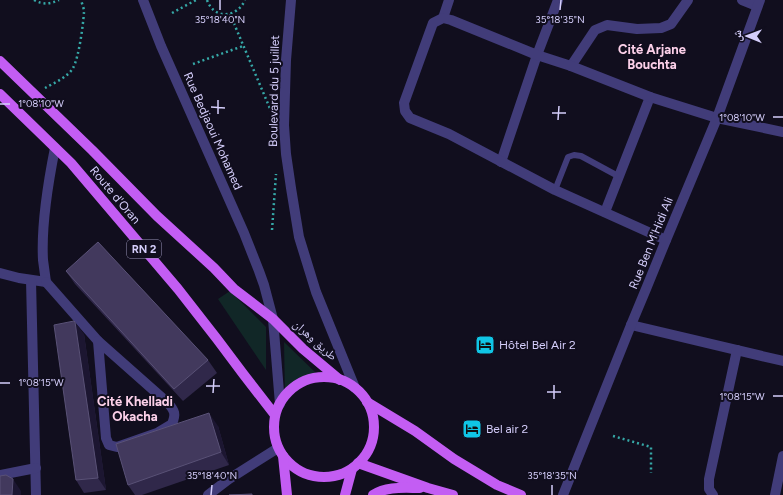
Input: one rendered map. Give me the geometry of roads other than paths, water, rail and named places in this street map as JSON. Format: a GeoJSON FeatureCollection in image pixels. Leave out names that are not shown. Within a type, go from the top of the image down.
{"type":"FeatureCollection","features":[{"type":"Feature","properties":{"kind":"main road","name":"Route d'Oran"},"geometry":{"type":"LineString","coordinates":[[0,61],[92,150],[157,216],[214,268],[234,289],[273,320]]}},
{"type":"Feature","properties":{"kind":"main road","name":"Route d'Oran"},"geometry":{"type":"LineString","coordinates":[[0,94],[71,163],[178,289],[275,415]]}},
{"type":"Feature","properties":{"kind":"main road","name":"طريق وهران"},"geometry":{"type":"LineString","coordinates":[[273,320],[340,380]]}},
{"type":"Feature","properties":{"kind":"main road"},"geometry":{"type":"LineString","coordinates":[[287,495],[280,452],[275,436],[275,415],[285,396],[296,386],[310,379],[325,377],[340,380],[355,388],[367,402],[372,414],[374,428],[372,441],[366,453],[355,466],[345,495]]}},
{"type":"Feature","properties":{"kind":"main road"},"geometry":{"type":"LineString","coordinates":[[367,402],[405,425],[454,459],[497,485],[521,495]]}},
{"type":"Feature","properties":{"kind":"main road"},"geometry":{"type":"LineString","coordinates":[[280,452],[292,465],[302,472],[314,476],[328,477],[340,474],[355,466],[453,495]]}},
{"type":"Feature","properties":{"kind":"main road"},"geometry":{"type":"LineString","coordinates":[[373,495],[389,489],[428,488]]}},
{"type":"Feature","properties":{"kind":"street","name":"Rue Bedjaoui Mohamed"},"geometry":{"type":"LineString","coordinates":[[143,0],[161,46],[241,227],[264,285],[273,320],[280,404]]}},
{"type":"Feature","properties":{"kind":"street","name":"Boulevard du 5 juillet"},"geometry":{"type":"LineString","coordinates":[[291,0],[286,60],[284,125],[286,154],[293,202],[299,237],[316,292],[355,388]]}},
{"type":"Feature","properties":{"kind":"street"},"geometry":{"type":"LineString","coordinates":[[443,18],[449,0]]}},
{"type":"Feature","properties":{"kind":"street"},"geometry":{"type":"LineString","coordinates":[[501,162],[537,55],[558,0]]}},
{"type":"Feature","properties":{"kind":"street"},"geometry":{"type":"LineString","coordinates":[[571,66],[595,30],[607,25],[637,29],[661,28],[672,24],[688,0]]}},
{"type":"Feature","properties":{"kind":"street"},"geometry":{"type":"LineString","coordinates":[[742,0],[758,3]]}},
{"type":"Feature","properties":{"kind":"street","name":"Rue Ben M'Hidi Ali"},"geometry":{"type":"LineString","coordinates":[[562,495],[631,324],[717,118],[758,3]]}},
{"type":"Feature","properties":{"kind":"street"},"geometry":{"type":"LineString","coordinates":[[666,240],[555,190],[449,134],[410,118],[405,111],[404,103],[432,22],[443,18],[451,20],[537,55],[571,66],[650,97],[717,118],[783,132]]}},
{"type":"Feature","properties":{"kind":"street"},"geometry":{"type":"LineString","coordinates":[[605,212],[650,97]]}},
{"type":"Feature","properties":{"kind":"street"},"geometry":{"type":"LineString","coordinates":[[55,148],[50,173],[43,235],[43,260],[46,282],[98,341],[168,403],[174,410],[175,417],[172,424],[157,433],[116,447],[109,445],[106,438],[98,341]]}},
{"type":"Feature","properties":{"kind":"street"},"geometry":{"type":"LineString","coordinates":[[0,273],[19,278],[46,282]]}},
{"type":"Feature","properties":{"kind":"street"},"geometry":{"type":"LineString","coordinates":[[32,280],[36,495]]}},
{"type":"Feature","properties":{"kind":"street"},"geometry":{"type":"LineString","coordinates":[[631,324],[783,361]]}},
{"type":"Feature","properties":{"kind":"street"},"geometry":{"type":"LineString","coordinates":[[713,495],[709,489],[709,479],[737,350]]}},
{"type":"Feature","properties":{"kind":"street"},"geometry":{"type":"LineString","coordinates":[[208,495],[229,479],[280,452]]}},
{"type":"Feature","properties":{"kind":"street"},"geometry":{"type":"LineString","coordinates":[[775,495],[783,456]]}},
{"type":"Feature","properties":{"kind":"street"},"geometry":{"type":"LineString","coordinates":[[0,475],[36,468]]}},
{"type":"Feature","properties":{"kind":"lane"},"geometry":{"type":"LineString","coordinates":[[555,190],[568,157],[574,155],[581,156],[618,176]]}},
{"type":"Feature","properties":{"kind":"place","name":"Hôtel Bel Air 2"},"geometry":{"type":"Point","coordinates":[485,345]}},
{"type":"Feature","properties":{"kind":"place","name":"Bel air 2"},"geometry":{"type":"Point","coordinates":[472,429]}},
{"type":"Feature","properties":{"kind":"district","name":"Cité Arjane Bouchta"},"geometry":{"type":"Point","coordinates":[652,56]}},
{"type":"Feature","properties":{"kind":"district","name":"Cité Khelladi Okacha"},"geometry":{"type":"Point","coordinates":[135,408]}}]}
